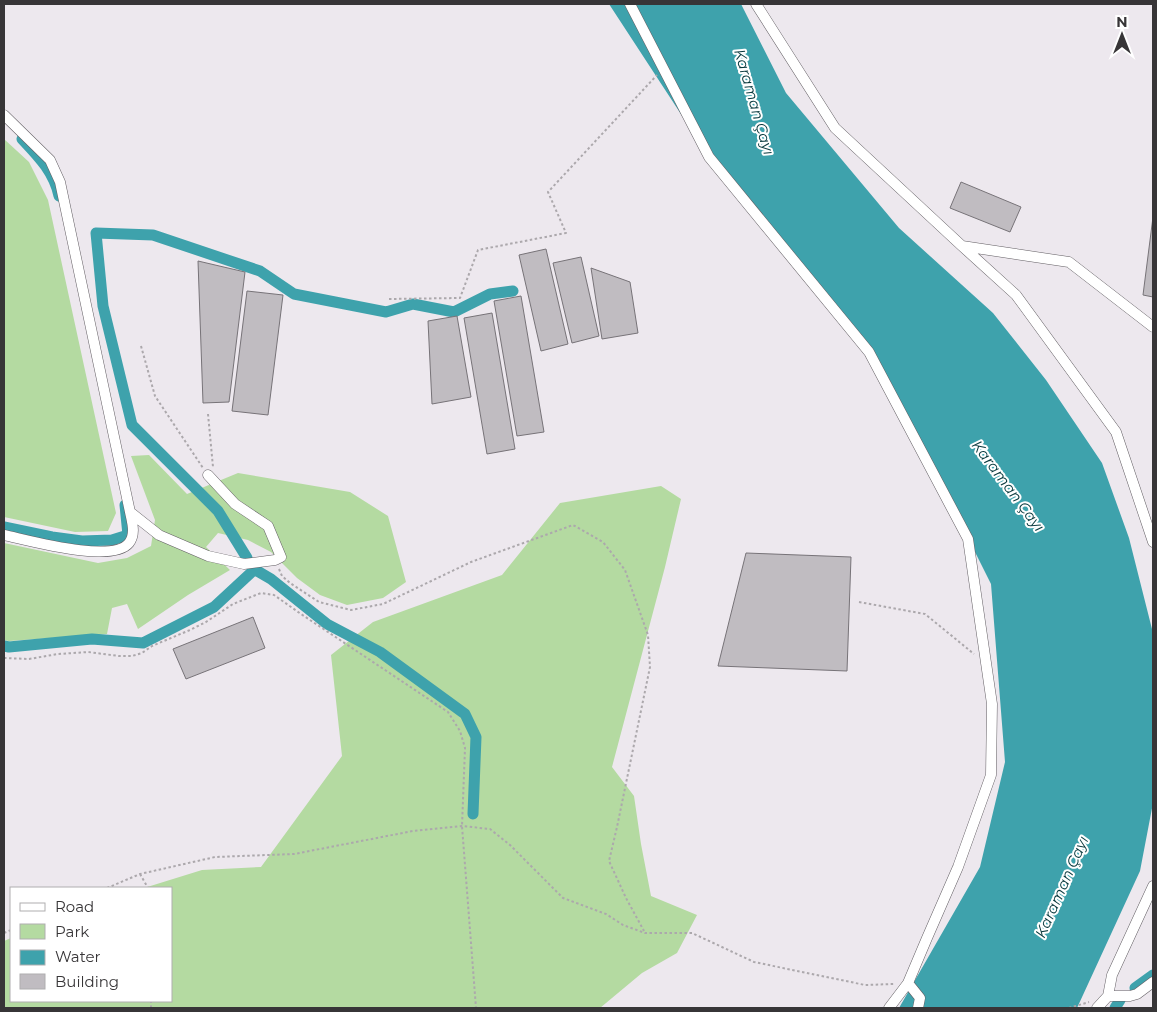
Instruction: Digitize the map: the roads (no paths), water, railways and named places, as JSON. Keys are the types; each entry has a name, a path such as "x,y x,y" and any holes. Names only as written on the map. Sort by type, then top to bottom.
{"street":[{"path":"630,4 710,157 868,352 968,538 992,704 991,774 958,867 908,983 889,1008"},
{"path":"756,4 835,128 1016,295 1116,432 1153,542"},
{"path":"4,115 50,160 60,182 133,533 130,542 122,549 100,552 72,550 4,535"},
{"path":"962,246 1069,262 1153,327"},
{"path":"130,512 159,535 208,556 244,564 275,560 281,557 268,526 235,504 210,472"},
{"path":"1096,1008 1108,996 1112,975 1153,886"},
{"path":"1108,996 1130,996 1137,994 1153,982"},
{"path":"908,983 920,998 918,1008"}],"water":[{"name":"Karaman Çayı","path":"609,4 741,4 786,93 899,228 993,313 1046,380 1102,463 1129,538 1153,633 1153,803 1140,871 1077,1008 899,1008 980,867 1005,762 991,584 885,372 724,180"}],"waterway":[{"path":"22,139 49,172 57,187 59,196"},
{"path":"247,558 218,511 132,425 103,306 96,233 153,235 260,271 294,294 386,312 413,304 454,312 490,294 513,291"},
{"path":"4,527 82,541 112,540 128,535 125,505"},
{"path":"254,569 271,579 327,624 380,652 465,714 476,737 473,814"},
{"path":"4,646 92,639 143,643 214,607 255,569"},
{"path":"1135,988 1153,975"},
{"path":"1115,1008 1120,1000"}]}
